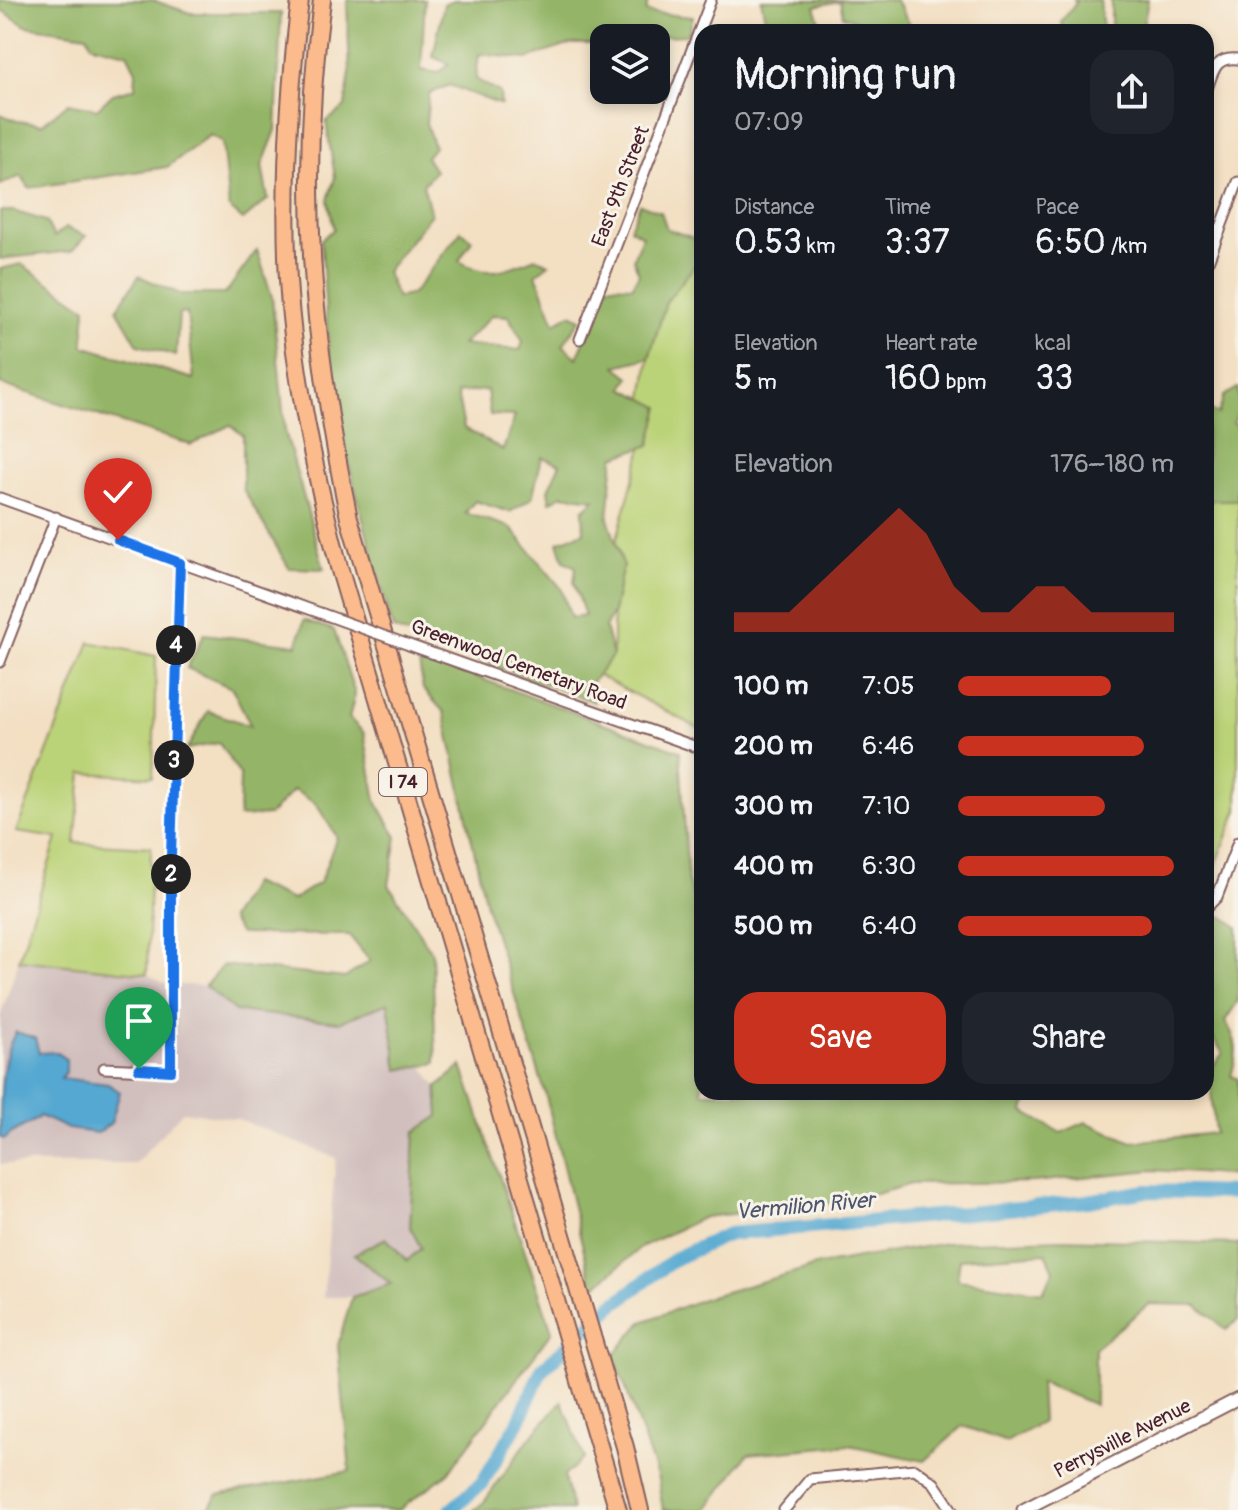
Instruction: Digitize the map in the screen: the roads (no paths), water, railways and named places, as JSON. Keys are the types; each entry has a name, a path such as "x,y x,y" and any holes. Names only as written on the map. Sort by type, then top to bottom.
{"highway":[{"name":"I 74","path":"300,0 286,159 288,281 298,375 315,472 339,567 581,1378 600,1462 618,1510"},
{"name":"I 74","path":"322,0 308,151 309,263 326,411 349,518 625,1447 640,1510"},
{"path":"625,1447 647,1510"},
{"path":"600,1462 606,1510"}],"street":[{"name":"East 9th Street","path":"703,24 711,0"},
{"name":"East 9th Street","path":"580,339 694,48"},
{"path":"1214,70 1223,59 1238,59"},
{"path":"1214,246 1238,182"},
{"path":"1214,228 1220,231"},
{"name":"Greenwood Cemetary Road","path":"0,498 694,746"},
{"path":"0,662 56,517"},
{"path":"104,1068 171,1071 171,856 180,563"},
{"path":"1214,900 1238,842"},
{"name":"Perrysville Avenue","path":"1023,1510 1238,1399"},
{"path":"785,1509 810,1479 915,1469 934,1483 952,1510"}],"water":[{"path":"16,1032 35,1038 39,1053 58,1052 66,1060 66,1072 61,1078 108,1084 120,1092 111,1123 98,1133 68,1129 40,1116 5,1139 0,1138 4,1067"}],"waterway":[{"name":"Vermilion River","path":"451,1510 482,1483 518,1423 542,1369 613,1305 676,1258 729,1234 1088,1201 1146,1191 1238,1193"}]}
